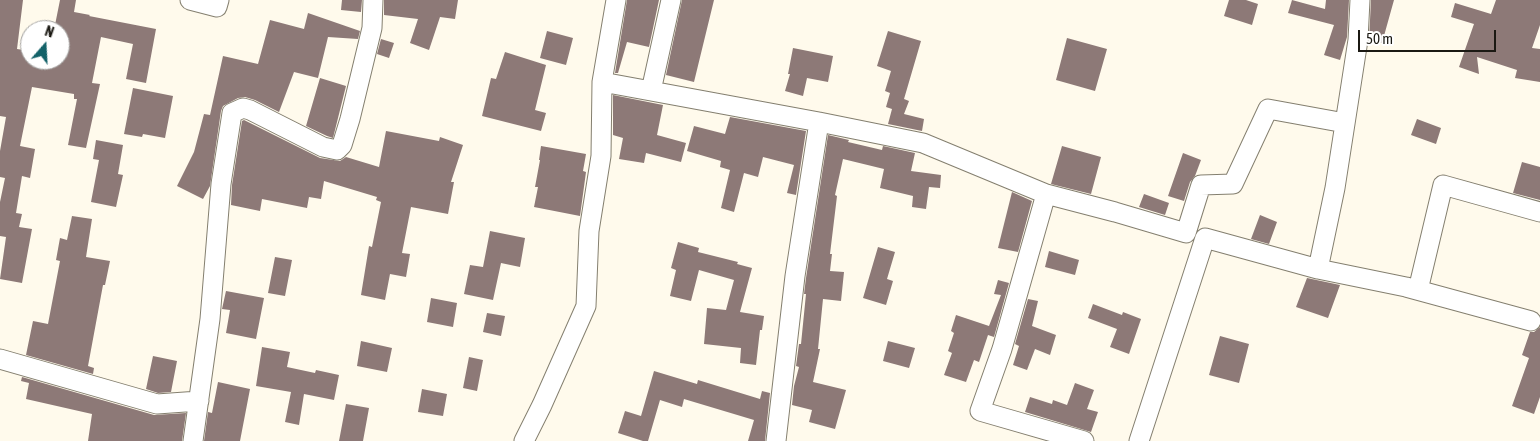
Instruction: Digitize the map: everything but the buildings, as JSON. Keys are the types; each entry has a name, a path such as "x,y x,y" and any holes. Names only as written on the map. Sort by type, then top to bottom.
{"street":[{"path":"190,0 217,7 218,0"},
{"path":"193,441 210,319 222,184 232,113 243,108 250,110 323,147 337,150 342,145 350,119 372,28 373,0"},
{"path":"524,441 586,306 589,231 601,156 602,82 616,0"},
{"path":"651,91 671,0"},
{"path":"1318,269 1334,188 1358,40 1360,0"},
{"path":"602,82 923,143 1046,194 1318,269 1418,290 1531,321"},
{"path":"1186,233 1201,185 1233,184 1268,109 1345,123"},
{"path":"776,441 795,276 819,122"},
{"path":"1418,290 1443,185 1540,212"},
{"path":"1046,194 1002,349 980,411 1084,441"},
{"path":"1139,441 1205,238"},
{"path":"0,360 157,404 199,401"}]}
